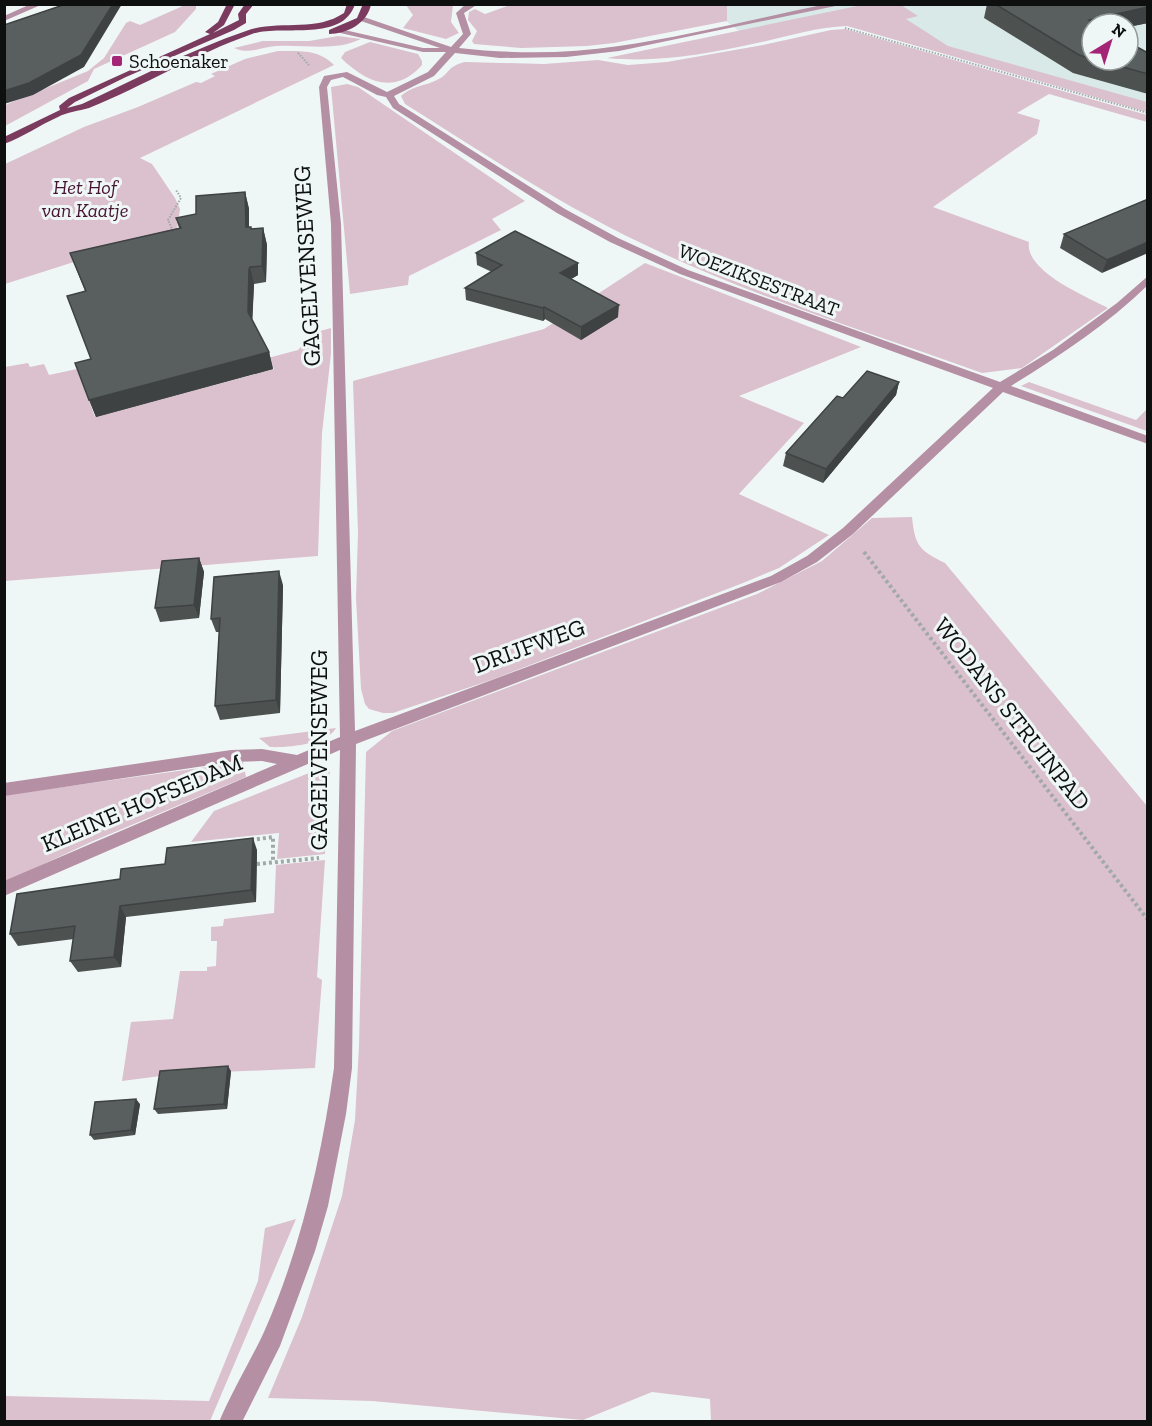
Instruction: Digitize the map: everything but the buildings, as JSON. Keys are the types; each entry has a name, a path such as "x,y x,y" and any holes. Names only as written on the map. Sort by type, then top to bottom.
{"main road":[{"path":"204,39 210,30 224,19 231,4"},
{"path":"250,4 242,14 243,21 257,30 303,36 339,30 361,18 367,11 367,4"},
{"path":"4,141 56,114 85,106 217,45 257,30 269,27 323,26 339,20 350,9 361,18"},
{"path":"56,114 72,100 243,21"},
{"path":"217,45 241,42 267,33"}],"street":[{"path":"4,19 39,4"},
{"path":"389,95 430,74 467,34 459,14 474,4"},
{"path":"339,30 423,50 452,50 516,56 599,52 841,4"},
{"path":"361,18 436,42 452,50"},
{"name":"WOEZIKSESTRAAT","path":"324,82 333,75 344,74 380,93 389,95 392,103 561,211 614,240 684,272 747,297 1148,440"},
{"name":"GAGELVENSEWEG","path":"231,1422 266,1349 291,1289 326,1181 338,1119 343,1068 348,740 336,224 326,141 324,82"},
{"name":"DRIJFWEG","path":"4,790 231,756 262,755 298,760 758,587 812,559 848,531 1001,387 1057,352 1121,305 1148,279"},
{"name":"KLEINE HOFSEDAM","path":"4,889 68,859 244,786 298,760"}],"path":[{"path":"842,27 1148,113"},
{"path":"293,51 304,57 324,82"},
{"path":"173,231 168,220 181,198 176,190"},
{"name":"WODANS STRUINPAD","path":"848,531 1148,920"},
{"path":"250,840 273,837 273,862"},
{"path":"257,864 346,856"}],"shaded area":[{"path":"706,5 1147,5 1147,107 817,17 740,32"}],"green space":[{"path":"513,4 727,4 727,21 587,46 521,48 474,44 472,41 477,31 468,20 469,12 475,9 485,14"},
{"path":"867,4 901,5 918,16 906,19 948,46 1147,102 1147,112 847,26 813,30 701,54 645,59 607,58"},
{"path":"185,5 196,5 196,9 175,32 94,69 88,81 5,126 5,105 88,71 104,58 126,23 130,21 140,25"},
{"path":"406,5 453,5 451,22 459,33 446,39 403,28 413,15"},
{"path":"845,29 1147,115 1147,122 1049,94 1017,113 1040,120 1037,134 933,207 1029,242 1030,253 1046,273 1072,290 1108,308 1022,368 982,373 767,297 641,243 580,212 522,177 405,104 401,96 414,88 437,80 455,66 465,62 544,64 598,60 628,65 667,62"},
{"path":"338,36 361,39 330,46 276,46 250,51 234,48 263,41 309,41"},
{"path":"370,42 418,54 422,65 412,75 391,83 370,79 360,74 341,58 345,52"},
{"name":"Het Hof van Kaatje","path":"278,51 301,51 315,54 334,65 140,158 152,164 175,198 180,209 177,229 5,284 5,164 84,127 196,82 201,83 215,76 211,74 245,59"},
{"path":"347,84 358,87 525,201 492,219 501,230 409,276 408,285 350,294 331,87"},
{"path":"645,263 861,347 739,396 804,423 739,494 829,535 779,568 494,679 393,713 369,709 365,704 361,689 356,598 358,533 353,381 544,329"},
{"path":"331,328 331,354 322,433 318,556 5,581 5,367 28,363 30,367 44,364 49,375 77,369 95,417 274,369 268,358 298,350 313,333"},
{"path":"1029,382 1136,420 1147,409 1147,431 1021,386"},
{"path":"912,517 915,535 920,546 945,563 1147,806 1147,1421 711,1421 710,1399 652,1392 583,1420 372,1401 268,1398 302,1317 342,1196 355,1120 366,752 392,731 757,594 822,561 872,518"},
{"path":"336,728 325,738 296,746 270,747 259,738"},
{"path":"243,762 246,777 91,842 5,882 5,795"},
{"path":"330,768 325,854 277,859 279,833 191,842 214,811 319,769"},
{"path":"325,860 317,977 322,980 315,1068 176,1074 122,1081 131,1022 173,1019 180,971 207,971 207,967 216,966 217,941 211,941 211,927 223,926 224,919 274,913 276,865"},
{"path":"296,1219 210,1421 5,1421 5,1396 209,1401 258,1281 265,1228"}],"place":[{"name":"Schoenaker","path":"117,61"}]}
